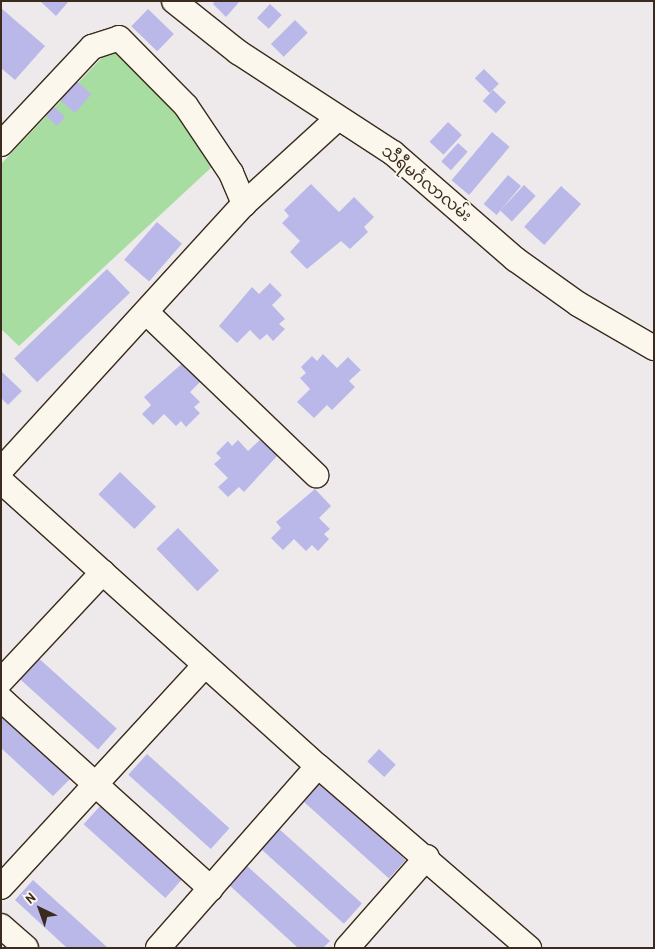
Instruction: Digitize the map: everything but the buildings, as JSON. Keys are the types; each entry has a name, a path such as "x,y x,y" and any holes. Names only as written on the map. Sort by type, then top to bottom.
{"street":[{"name":"သီရီမင်္ဂလာလမ်း","path":"174,1 238,52 337,119 393,153 515,259 578,304 654,348"},
{"path":"1,144 92,48 119,38 186,106 231,173 244,204"},
{"path":"1,470 244,204 337,119"},
{"path":"146,312 316,475"},
{"path":"1,482 318,766 427,857 529,948"},
{"path":"1,681 102,572"},
{"path":"1,887 205,665"},
{"path":"1,698 211,888"},
{"path":"158,948 318,766"},
{"path":"347,948 427,857"},
{"path":"1,926 26,948"}],"green space":[{"path":"114,45 228,152 19,346 1,329 1,164"}]}
